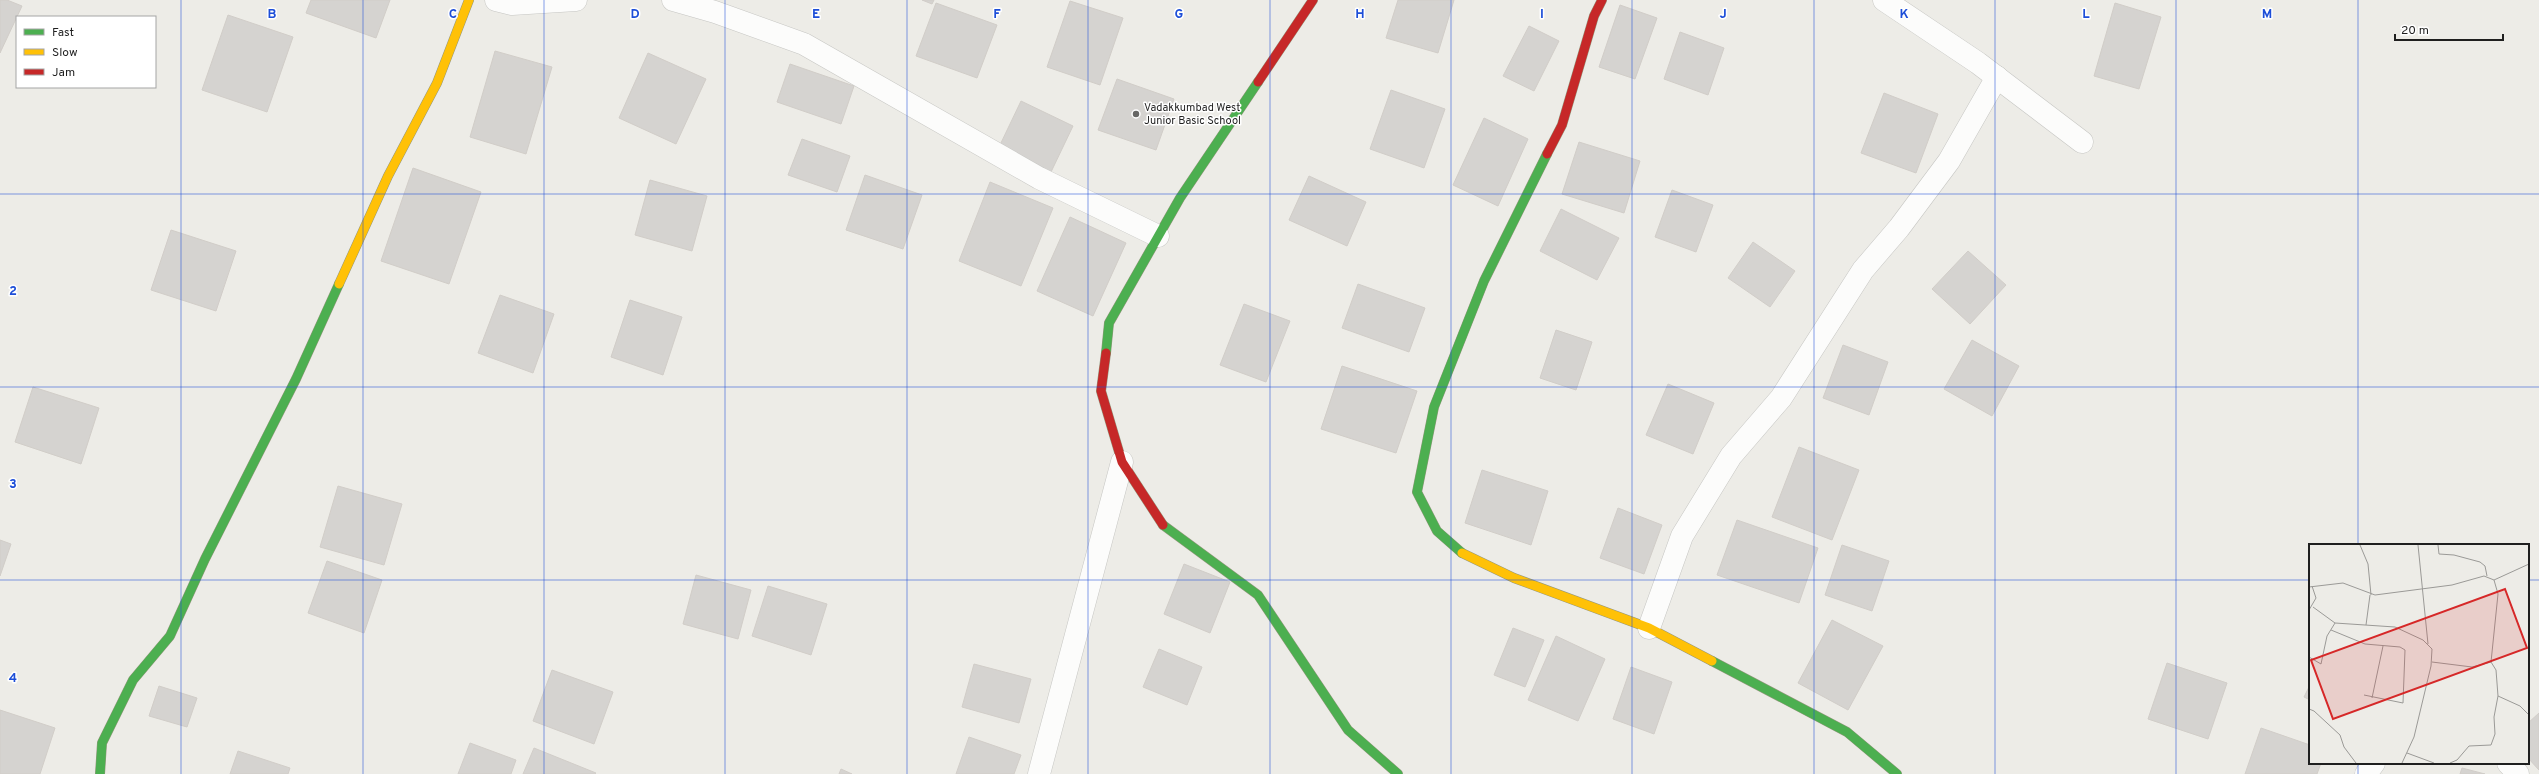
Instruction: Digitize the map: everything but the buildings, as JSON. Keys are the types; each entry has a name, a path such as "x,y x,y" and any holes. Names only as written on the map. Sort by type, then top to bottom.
{"street":[{"path":"100,774 102,743 133,680 170,636 205,559 296,379 388,176 437,83 469,0"},
{"path":"496,0 512,4 576,0"},
{"path":"673,0 715,12 804,44 1039,178 1158,236"},
{"path":"1313,0 1180,198 1109,323 1101,391 1122,462 1165,527 1258,596 1348,730 1398,774"},
{"path":"1602,0 1594,16 1562,125 1484,281 1434,407 1417,492 1437,531 1463,554 1514,578 1650,628 1847,732 1898,774"},
{"path":"1884,0 1997,77 2082,142"},
{"path":"1650,628 1682,536 1731,456 1781,398 1863,270 1899,228 1949,161 1997,77"},
{"path":"1039,774 1122,462"},
{"path":"2366,774 2373,764"},
{"path":"2509,764 2518,774"}],"traffic: fast":[{"path":"1106,353 1109,323 1180,198 1258,82"},
{"path":"1462,553 1437,531 1417,492 1434,407 1484,281 1547,154"},
{"path":"100,774 102,743 133,680 170,636 205,559 296,379 339,284"},
{"path":"1163,525 1258,595 1348,730 1398,774"},
{"path":"1712,661 1847,732 1897,774"}],"traffic: slow":[{"path":"339,284 388,176 437,83 469,0"},
{"path":"1462,553 1514,578 1649,628 1712,661"}],"traffic: jam":[{"path":"1258,82 1313,0"},
{"path":"1547,154 1562,125 1594,16 1602,0"},
{"path":"1106,353 1101,391 1122,462 1163,525"}],"place":[{"name":"Vadakkumbad West Junior Basic School","path":"1136,114"}]}
